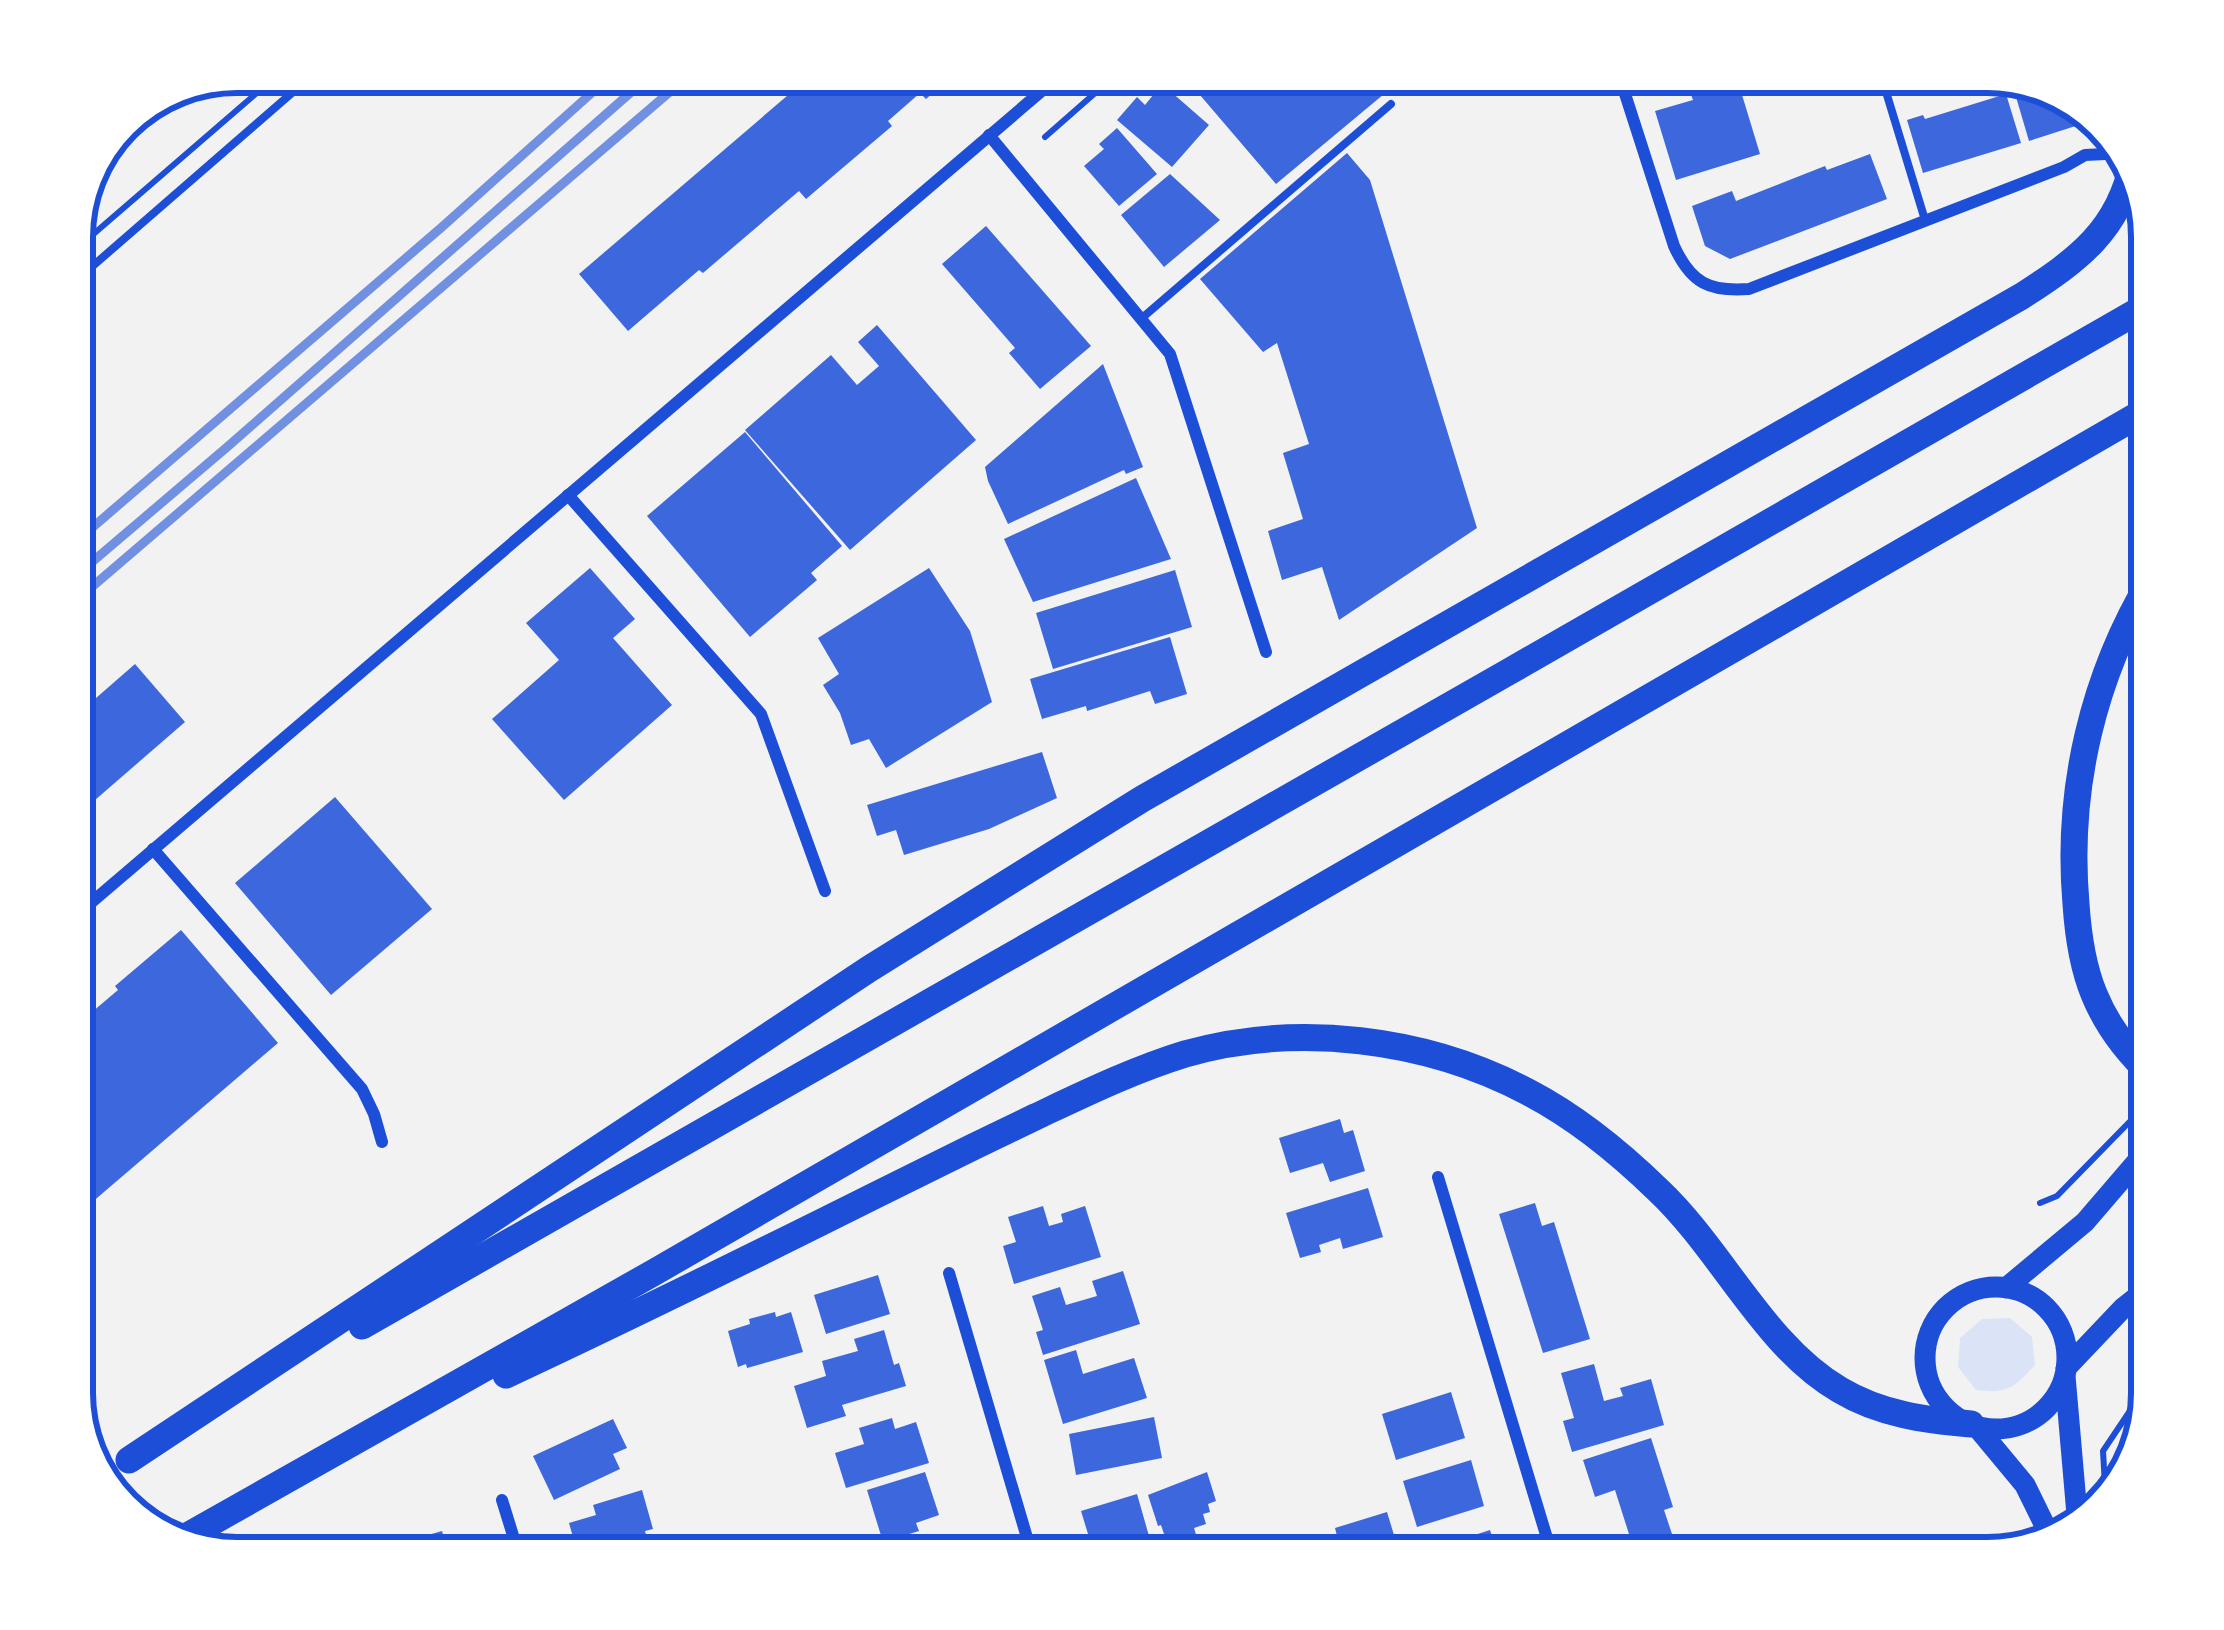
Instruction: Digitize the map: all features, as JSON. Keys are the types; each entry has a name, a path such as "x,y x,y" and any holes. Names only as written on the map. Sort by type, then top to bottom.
{"highway":[{"path":"119,1466 849,982 1142,799 2052,277 2105,228 2124,193"},
{"path":"119,1466 2131,315"},
{"path":"198,1531 2131,419"},
{"path":"2131,612 2090,724 2075,811 2074,862 2078,933 2094,994 2131,1053"},
{"path":"315,1464 683,1292 1102,1086 1188,1054 1281,1039 1382,1044 1436,1055 1529,1093 1616,1152 1661,1192 1778,1335 1826,1381 1900,1414 1973,1425"}],"main road":[{"path":"2006,1288 2085,1222 2131,1168"},
{"path":"2044,1524 2025,1485 1973,1425 1949,1412 1935,1396 1924,1364 1927,1339 1941,1313 1962,1296 2006,1288 2032,1297 2053,1315 2065,1340 2076,1506"},
{"path":"1973,1425 2004,1428 2031,1420 2052,1401 2066,1372 2131,1302"}],"street":[{"path":"93,902 1039,93"},
{"path":"1625,93 1684,269 1698,281 1720,289 1749,289 2085,155 2104,154"},
{"path":"988,135 1170,354 1266,652"},
{"path":"568,495 761,714 825,891"},
{"path":"153,849 362,1089 382,1142"},
{"path":"1438,1177 1547,1537"},
{"path":"950,1274 1028,1537"},
{"path":"502,1500 513,1537"}],"lane":[{"path":"93,266 292,93"},
{"path":"1886,93 1926,221"},
{"path":"1141,319 1390,104"}],"path":[{"path":"93,234 257,93"},
{"path":"1045,137 1095,93"},
{"path":"2040,1203 2057,1196 2131,1120"},
{"path":"2104,1475 2103,1451 2130,1411"}],"shaded area":[{"path":"2010,1318 2032,1337 2035,1365 2010,1388 1976,1390 1958,1367 1960,1338 1982,1319"}],"building":[{"path":"790,93 920,93 888,121 892,126 806,199 799,191 628,331 579,274"},
{"path":"1155,93 1172,93 1209,125 1172,167 1117,120 1137,97 1145,105"},
{"path":"1198,93 1385,93 1276,184"},
{"path":"1690,93 1741,93 1760,154 1676,180 1655,111 1693,100"},
{"path":"2006,95 2021,143 1923,173 1907,120 1923,115 1925,119"},
{"path":"2016,96 2059,112 2078,125 2029,141"},
{"path":"1117,128 1157,174 1119,206 1084,166 1104,149 1099,144"},
{"path":"1347,153 1370,180 1477,528 1339,620 1322,567 1282,580 1268,531 1303,519 1283,453 1309,444 1277,343 1263,352 1200,279"},
{"path":"1870,154 1887,199 1730,259 1705,246 1692,206 1732,191 1736,201"},
{"path":"1170,174 1220,220 1164,267 1121,215"},
{"path":"986,226 1091,346 1040,389 1009,353 1015,348 942,264"},
{"path":"877,325 976,440 850,550 745,430 831,355 857,385 879,366 858,342"},
{"path":"1103,364 1143,467 1126,474 1124,470 1008,524 985,467"},
{"path":"745,432 842,546 811,573 817,580 750,637 647,516"},
{"path":"1136,478 1171,559 1033,602 1004,539"},
{"path":"590,568 635,619 613,638 672,705 564,800 492,719 559,660 526,623"},
{"path":"929,568 970,631 992,702 886,768 869,739 851,745 823,685 839,674 818,638"},
{"path":"1175,570 1192,627 1053,669 1036,613"},
{"path":"1170,637 1187,694 1155,704 1150,691 1042,719 1030,679"},
{"path":"135,664 185,722 93,802 93,701"},
{"path":"1042,752 1057,798 989,829 904,855 896,830 877,836 867,805"},
{"path":"335,797 432,909 331,995 235,883"},
{"path":"181,930 278,1043 93,1201 93,1011 118,990 115,986"},
{"path":"1340,1119 1344,1133 1353,1130 1365,1171 1330,1182 1323,1163 1290,1173 1279,1138"},
{"path":"1368,1188 1383,1237 1343,1249 1340,1238 1319,1245 1321,1252 1300,1258 1286,1213"},
{"path":"1535,1203 1542,1226 1554,1222 1590,1339 1543,1353 1499,1214"},
{"path":"1043,1206 1049,1226 1063,1222 1061,1214 1085,1206 1101,1257 1014,1284 1003,1246 1016,1242 1008,1217"},
{"path":"1123,1271 1140,1324 1043,1355 1036,1332 1043,1330 1032,1296 1060,1287 1066,1305 1097,1296 1092,1281"},
{"path":"878,1275 890,1314 826,1334 814,1295"},
{"path":"775,1312 776,1317 791,1312 803,1352 738,1367 728,1331"},
{"path":"884,1330 906,1386 842,1405 846,1416 807,1428 794,1386 826,1376 822,1361 858,1351 854,1339"},
{"path":"1076,1350 1083,1374 1134,1358 1147,1398 1063,1424 1044,1360"},
{"path":"1594,1364 1604,1401 1623,1396 1620,1388 1651,1379 1664,1425 1572,1452 1563,1421 1574,1418 1561,1373"},
{"path":"1451,1392 1465,1438 1396,1460 1382,1414"},
{"path":"1154,1417 1162,1458 1076,1475 1069,1434"},
{"path":"892,1418 895,1429 916,1422 929,1463 846,1488 835,1453 864,1444 859,1428"},
{"path":"613,1419 627,1448 613,1454 620,1469 554,1500 533,1456"},
{"path":"1651,1438 1673,1507 1664,1510 1673,1537 1630,1537 1615,1490 1595,1497 1583,1460"},
{"path":"1471,1460 1484,1506 1417,1527 1403,1481"},
{"path":"925,1472 939,1515 916,1523 919,1531 881,1537 867,1490"},
{"path":"1207,1472 1216,1501 1203,1514 1206,1524 1194,1528 1197,1537 1165,1537 1148,1495"},
{"path":"642,1490 653,1529 645,1531 647,1537 573,1537 569,1523 596,1515 593,1505"},
{"path":"1137,1494 1149,1536 1089,1537 1081,1511"},
{"path":"1387,1512 1395,1537 1334,1537 1335,1528"}],"railway":[{"path":"93,527 592,93"},
{"path":"93,561 630,93"},
{"path":"93,586 668,93"}]}
